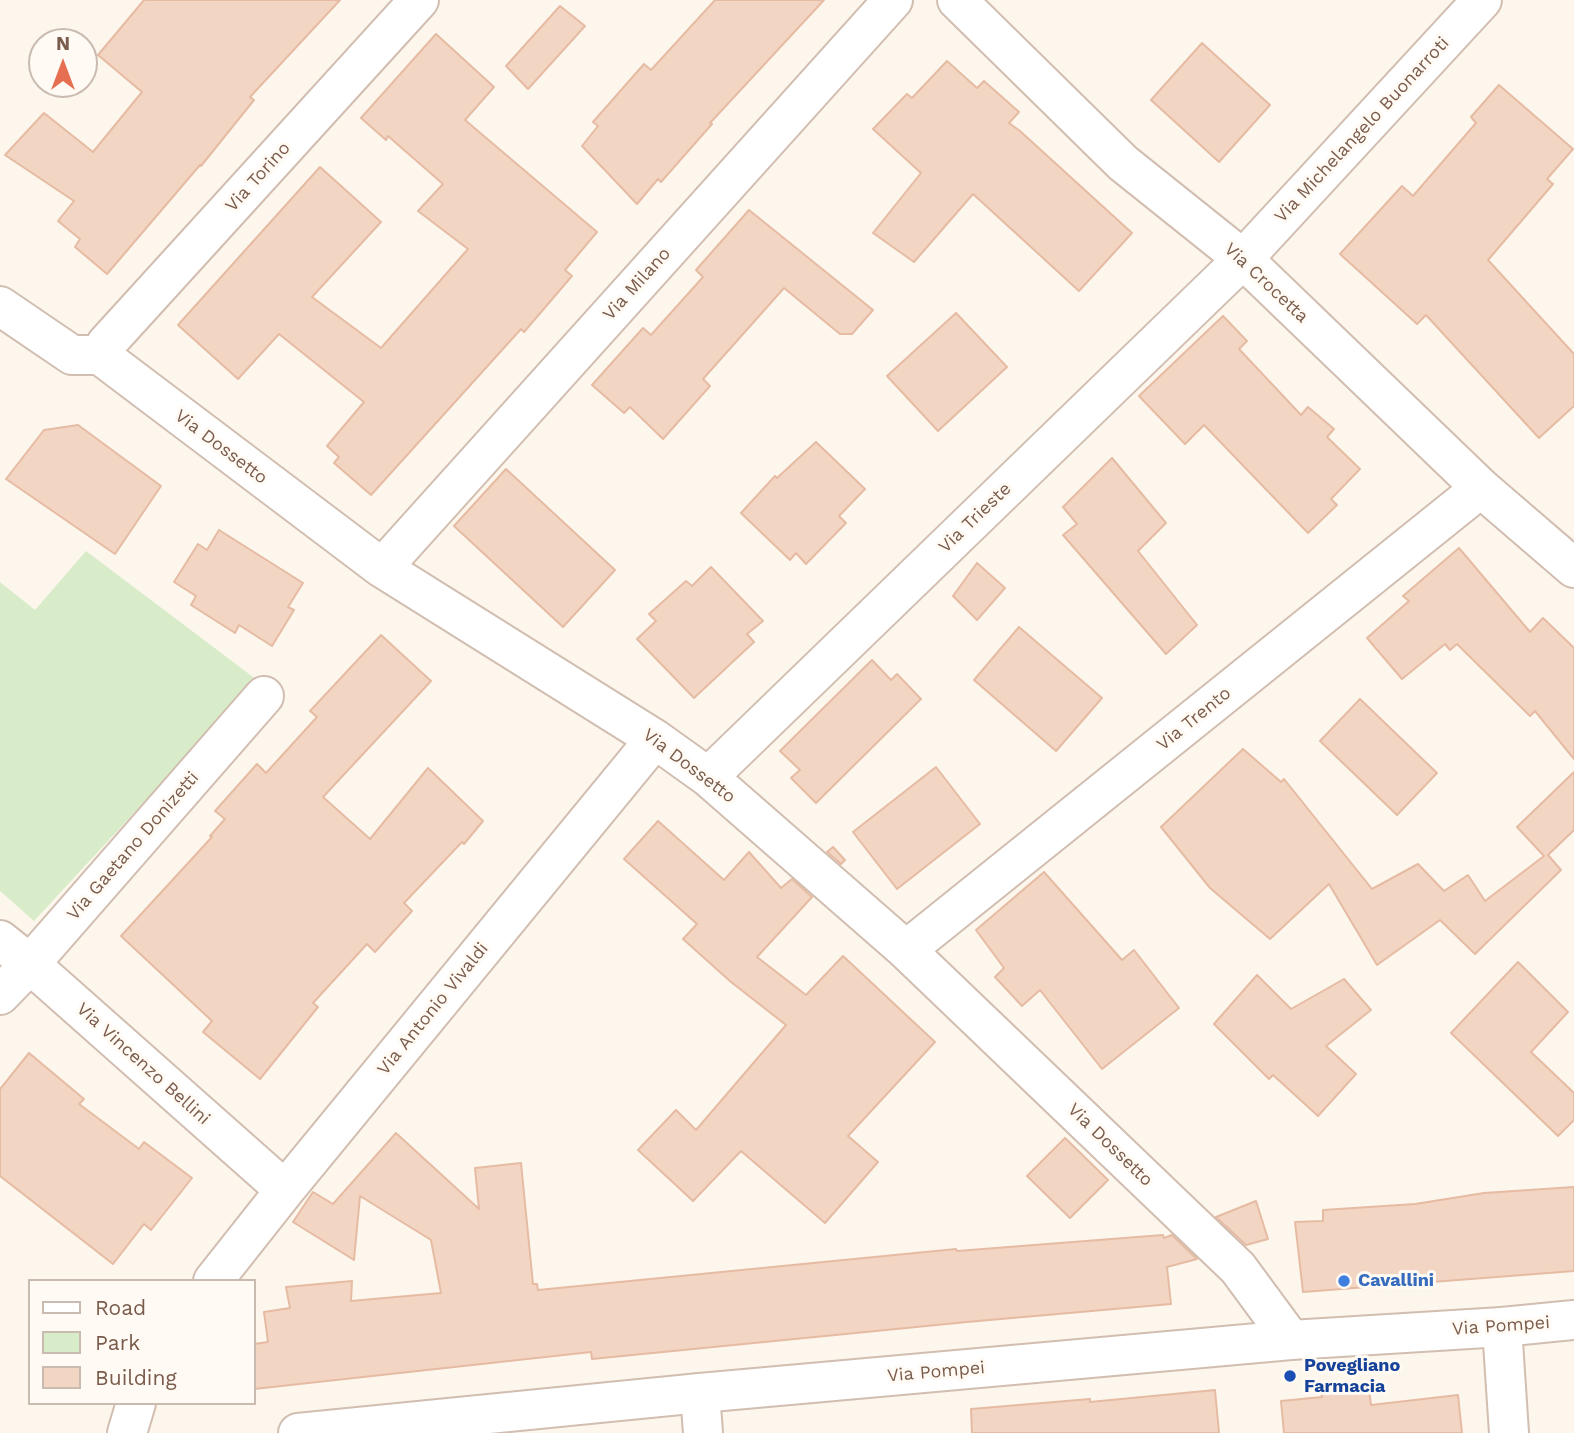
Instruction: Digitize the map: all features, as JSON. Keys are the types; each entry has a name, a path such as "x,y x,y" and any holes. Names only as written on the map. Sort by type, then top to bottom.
{"street":[{"name":"Via Torino","path":"100,355 106,344 419,0"},
{"name":"Via Milano","path":"382,568 892,0"},
{"name":"Via Crocetta","path":"957,0 1123,163 1242,259 1481,488 1567,548"},
{"name":"Via Michelangelo Buonarroti","path":"1242,259 1482,0"},
{"name":"Via Trieste","path":"708,777 1242,259"},
{"path":"0,306 72,355 100,355"},
{"name":"Via Dossetto","path":"100,355 382,568 655,739 708,777 906,950 1238,1268 1291,1340"},
{"name":"Via Trento","path":"906,950 1481,488"},
{"name":"Via Gaetano Donizetti","path":"0,995 264,696"},
{"name":"Via Antonio Vivaldi","path":"215,1279 655,739"},
{"name":"Via Vincenzo Bellini","path":"0,940 285,1191"},
{"name":"Via Pompei","path":"298,1433 700,1393 1291,1340 1574,1320"},
{"path":"1502,1327 1509,1433"},
{"path":"700,1393 704,1433"},
{"path":"127,1433 135,1405"}],"green space":[{"path":"86,551 257,680 34,921 0,891 0,582 35,610"}],"building":[{"path":"144,0 340,0 250,97 254,100 201,166 107,274 75,247 80,239 58,221 74,201 5,155 44,113 93,152 142,92 98,55"},
{"path":"715,0 824,0 710,123 712,124 661,182 658,179 637,204 582,146 598,126 593,122 644,64 651,70"},
{"path":"560,6 585,26 528,89 506,66"},
{"path":"436,34 494,87 465,120 597,232 565,270 572,276 524,332 521,329 371,495 334,463 339,457 327,446 364,402 279,334 238,379 178,325 320,167 381,222 312,297 381,348 468,249 418,211 443,184 388,136 386,140 361,118"},
{"path":"1202,43 1270,105 1219,162 1151,100"},
{"path":"947,61 977,88 984,81 1019,112 1009,123 1132,233 1079,291 973,194 914,262 873,233 921,173 873,129 907,94 912,98"},
{"path":"1499,85 1573,149 1547,179 1553,184 1488,260 1574,354 1574,406 1539,438 1426,315 1417,324 1340,254 1402,186 1413,196 1476,123 1471,117"},
{"path":"749,210 873,310 852,334 840,334 784,288 703,379 710,386 663,439 630,407 624,413 592,385 643,328 651,335 703,277 696,270"},
{"path":"956,313 1007,367 938,431 887,376"},
{"path":"1223,316 1247,341 1239,349 1301,415 1308,407 1334,429 1327,437 1360,469 1331,499 1337,505 1308,533 1204,425 1185,444 1139,396"},
{"path":"78,425 161,486 115,554 6,479 44,430"},
{"path":"816,442 865,489 839,516 846,523 806,564 796,553 790,560 741,513 775,476 777,478"},
{"path":"1112,458 1166,523 1138,551 1197,625 1166,654 1063,535 1077,524 1063,507"},
{"path":"506,469 615,570 563,627 454,526"},
{"path":"219,530 303,583 288,607 294,610 272,646 239,625 235,633 191,605 196,596 174,582 198,544 207,550"},
{"path":"1459,548 1530,632 1543,618 1574,648 1574,759 1535,711 1530,716 1457,644 1450,650 1445,644 1402,679 1367,638 1409,601 1403,596"},
{"path":"977,563 1005,588 977,620 953,596"},
{"path":"711,567 763,621 747,634 754,642 694,698 637,639 656,621 649,614 686,581 692,586"},
{"path":"1019,627 1102,698 1056,751 974,680"},
{"path":"381,635 431,681 323,797 370,839 428,768 483,821 464,844 462,842 404,903 412,911 375,952 367,944 313,1003 318,1007 260,1079 203,1032 212,1021 121,936 212,837 210,836 225,819 215,811 257,764 266,773 317,717 310,711"},
{"path":"872,660 891,680 897,674 921,699 816,803 791,778 800,770 780,751"},
{"path":"1360,699 1437,773 1397,815 1320,741"},
{"path":"1243,749 1281,782 1284,779 1372,889 1418,864 1444,891 1468,875 1485,901 1544,856 1517,827 1574,772 1574,830 1548,855 1561,870 1475,954 1440,920 1377,965 1329,884 1270,939 1210,888 1161,827"},
{"path":"936,767 980,824 897,889 853,832"},
{"path":"658,821 724,880 749,852 781,888 792,879 812,897 757,957 806,995 843,956 935,1042 848,1136 878,1162 825,1223 741,1151 693,1201 638,1150 676,1110 696,1130 786,1025 731,982 683,939 697,924 624,859"},
{"path":"833,847 845,860 841,864 827,852"},
{"path":"1044,872 1122,960 1134,950 1179,1008 1102,1069 1040,990 1022,1006 995,977 1004,968 976,930"},
{"path":"1518,962 1568,1012 1531,1052 1574,1093 1574,1120 1558,1136 1451,1033"},
{"path":"1257,975 1291,1009 1344,979 1371,1010 1326,1046 1356,1074 1318,1116 1273,1075 1269,1079 1214,1024"},
{"path":"29,1053 84,1099 79,1104 139,1149 144,1142 192,1178 151,1230 144,1224 113,1264 0,1176 0,1089"},
{"path":"396,1133 479,1209 475,1168 521,1163 533,1284 537,1284 538,1290 956,1249 1163,1235 1164,1238 1172,1235 1197,1259 1167,1267 1171,1304 592,1359 591,1352 256,1389 256,1344 268,1342 264,1312 290,1308 286,1287 352,1281 351,1301 441,1293 431,1240 360,1196 354,1260 293,1222 313,1192 333,1204"},
{"path":"1065,1138 1108,1180 1070,1218 1027,1176"},
{"path":"1574,1187 1574,1271 1303,1292 1295,1222 1323,1221 1323,1210 1415,1204 1484,1193"},
{"path":"1256,1201 1268,1239 1246,1245 1216,1217"},
{"path":"1368,1382 1371,1405 1458,1395 1462,1433 1284,1433 1281,1401 1322,1397 1321,1387"},
{"path":"1215,1390 1219,1433 972,1433 971,1409 1090,1399 1090,1402"}],"place":[{"name":"Cavallini","path":"1344,1281"},
{"name":"Povegliano Farmacia","path":"1290,1376"}]}
